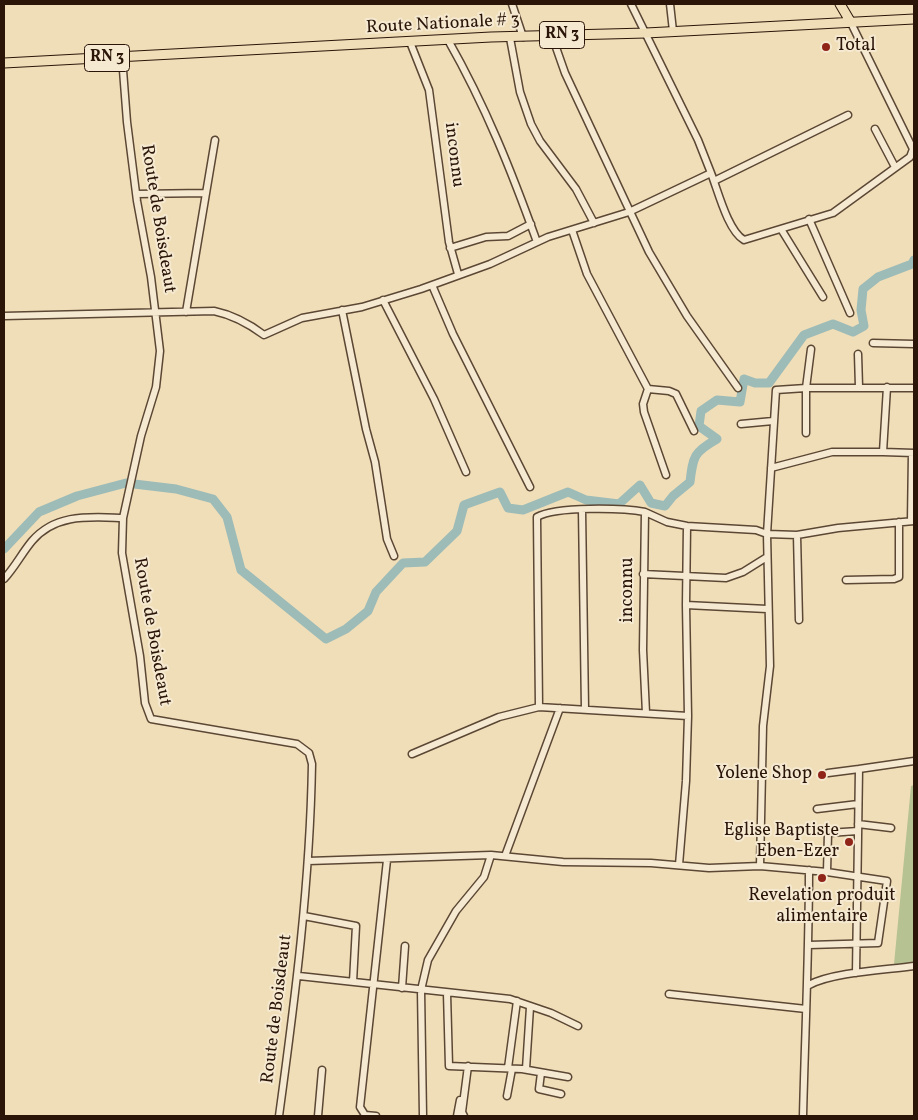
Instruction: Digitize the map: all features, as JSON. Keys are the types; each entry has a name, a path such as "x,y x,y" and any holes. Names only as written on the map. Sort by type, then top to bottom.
{"main road":[{"path":"840,4 850,21"},
{"name":"Route Nationale # 3","path":"4,64 448,40 646,33 914,19"}],"street":[{"path":"512,4 523,37"},
{"path":"631,4 671,90 698,140 727,215 738,236 744,240 833,213 910,156 913,149 850,21"},
{"path":"670,4 672,31"},
{"path":"552,36 565,73 576,92 596,140 649,252 687,316 738,388"},
{"path":"510,38 520,92 531,124 540,141 576,189 594,223"},
{"path":"448,40 470,78 502,146 537,242"},
{"name":"inconnu","path":"410,42 429,90 450,248 458,274"},
{"name":"Route de Boisdeaut","path":"122,57 136,194 160,352 156,387 141,436 123,518 122,553 140,656 145,703 151,719 297,744 309,752 312,764 304,916 279,1116"},
{"path":"714,181 848,115"},
{"path":"875,129 895,167"},
{"path":"186,312 215,140"},
{"path":"4,316 214,311 230,315 250,324 264,335 302,318 383,300 432,285 490,264 537,242 629,212 711,174"},
{"path":"136,194 205,193"},
{"path":"809,219 850,313"},
{"path":"450,248 486,238 508,236 531,224"},
{"path":"781,229 823,297"},
{"path":"572,230 587,274 648,389 643,404 644,412 666,475"},
{"path":"432,285 453,334 530,487"},
{"path":"383,300 434,399 466,472"},
{"path":"342,310 366,429 375,462 387,539 394,556"},
{"path":"873,343 914,344"},
{"path":"806,433 806,388 810,349"},
{"path":"858,354 860,387"},
{"path":"760,866 763,726 770,666 767,609 767,534 776,390 860,387 914,388"},
{"path":"882,452 887,387"},
{"path":"648,389 669,390 676,394 694,431"},
{"path":"741,424 773,420"},
{"path":"539,707 536,521 537,517 542,514 582,510 644,512 667,522 687,526 756,530 767,534 797,535 838,528 913,521 913,453 832,452 771,468"},
{"path":"582,510 586,709"},
{"name":"inconnu","path":"644,512 643,574 646,713"},
{"path":"4,578 33,540 46,528 67,518 123,518"},
{"path":"846,580 894,579 899,577 899,522"},
{"path":"679,866 686,781 688,716 687,526"},
{"path":"797,535 799,620"},
{"path":"643,574 686,577 732,577 767,557"},
{"path":"686,605 767,609"},
{"path":"412,754 499,717 539,707 688,716"},
{"path":"505,856 560,708"},
{"path":"828,773 914,761"},
{"path":"856,973 859,769"},
{"path":"817,809 858,804"},
{"path":"827,872 828,833 858,827 891,828"},
{"path":"308,861 386,860 491,855 563,862 709,868 760,866 885,879 887,883 878,944 857,946 809,945"},
{"path":"423,1116 421,990 428,960 456,911 484,877 491,855"},
{"path":"376,1116 365,1115 360,1107 386,860"},
{"path":"803,1116 806,1009 809,985 809,870"},
{"path":"304,916 356,926 353,982"},
{"path":"402,988 405,946"},
{"path":"809,985 815,981 856,973 914,966"},
{"path":"298,976 517,1001 552,1013 578,1026"},
{"path":"447,993 449,1066 526,1069 568,1077"},
{"path":"669,994 806,1009"},
{"path":"507,1096 517,1001"},
{"path":"526,1069 530,1006"},
{"path":"457,1116 466,1066"},
{"path":"464,1116 462,1112 466,1066"},
{"path":"318,1116 322,1070"},
{"path":"541,1073 539,1089 562,1094"}],"green space":[{"path":"914,785 914,963 894,964 911,786"}],"waterway":[{"path":"4,549 39,512 77,496 126,483 176,489 213,499 227,517 241,570 326,639 346,629 368,611 376,592 403,563 425,562 457,531 464,505 500,492 508,508 523,510 568,492 586,500 619,504 640,485 651,503 665,506 673,496 690,482 692,466 699,451 717,439 699,426 701,411 717,400 740,402 744,379 755,383 769,383 804,335 833,324 853,332 864,326 861,310 863,289 878,277 912,264 914,260"}],"place":[{"name":"Total","path":"826,47"},
{"name":"Yolene Shop","path":"822,775"},
{"name":"Eglise Baptiste Eben-Ezer","path":"849,842"},
{"name":"Revelation produit alimentaire","path":"822,878"}]}
